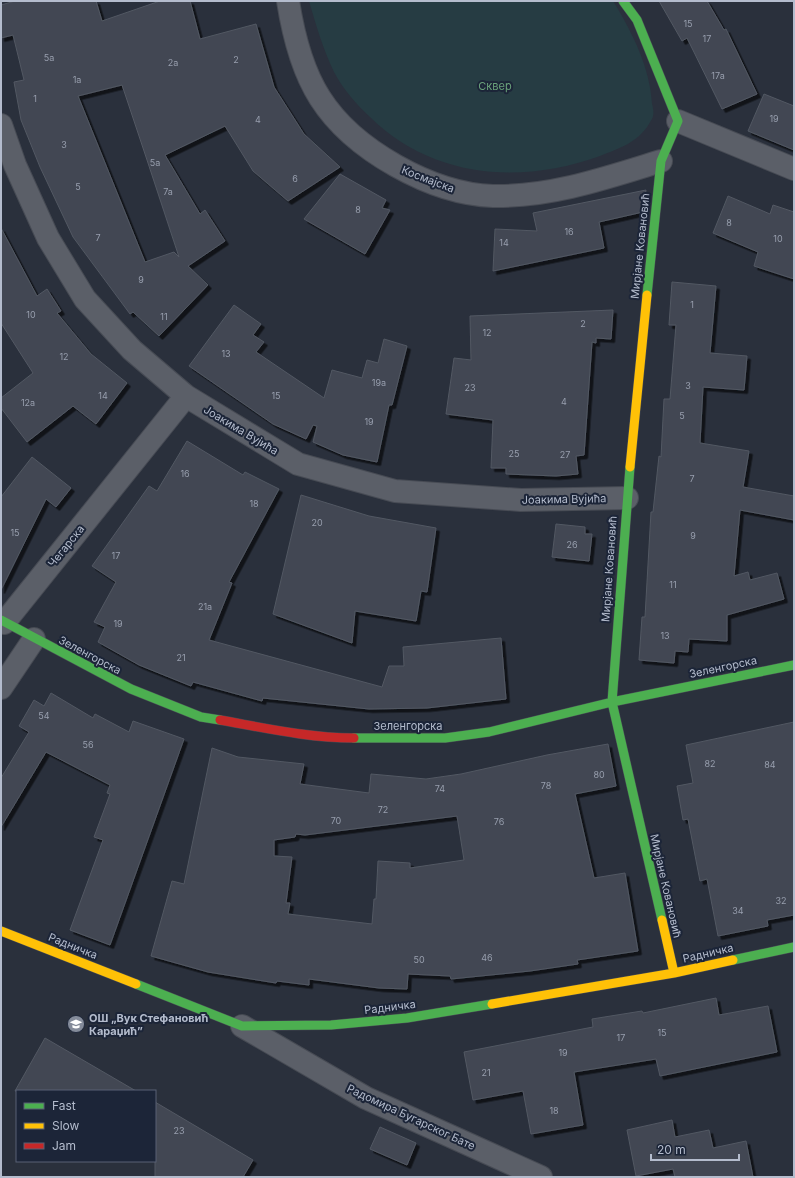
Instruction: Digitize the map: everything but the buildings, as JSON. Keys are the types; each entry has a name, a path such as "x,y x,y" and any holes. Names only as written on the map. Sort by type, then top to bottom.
{"street":[{"name":"Космајска","path":"288,1 291,23 304,64 320,98 342,126 370,150 401,169 465,193 493,196 549,192 591,182 661,161"},
{"path":"623,1 636,20 678,121 794,169"},
{"name":"Мирјане Ковановић","path":"674,973 612,702 627,498 661,161 678,121"},
{"name":"Јоакима Вујића","path":"1,125 15,165 48,238 85,299 132,350 186,396 298,464 395,491 521,500 627,498"},
{"name":"Чегарска","path":"34,639 3,622 186,396"},
{"path":"1,688 34,639"},
{"name":"Зеленгорска","path":"34,639 131,689 201,716 285,732 331,738 445,738 488,732 612,702 794,665"},
{"name":"Радничка","path":"1,931 242,1026 330,1026 407,1018 674,973 794,947"},
{"name":"Радомира Бугарског Бате","path":"242,1026 366,1098 542,1177"}],"green space":[{"name":"Сквер","path":"309,1 613,1 633,37 644,63 651,90 653,117 644,131 628,144 600,156 570,165 539,171 508,172 478,170 449,164 421,153 394,137 355,102 334,72 323,46"}],"traffic: fast":[{"path":"623,1 637,20 678,121 661,161 647,295"},
{"path":"630,467 612,702 662,920"},
{"path":"1,620 131,689 201,717 220,720"},
{"path":"354,738 445,738 489,732 612,702 794,665"},
{"path":"733,960 794,947"},
{"path":"136,984 242,1026 331,1025 407,1018 492,1004"}],"traffic: slow":[{"path":"630,467 647,295"},
{"path":"662,920 674,973"},
{"path":"1,931 136,984"},
{"path":"492,1004 674,973 733,960"}],"traffic: jam":[{"path":"220,720 304,734 337,738 354,738"}],"place":[{"name":"ОШ „Вук Стефановић Караџић”","path":"76,1024"}]}
